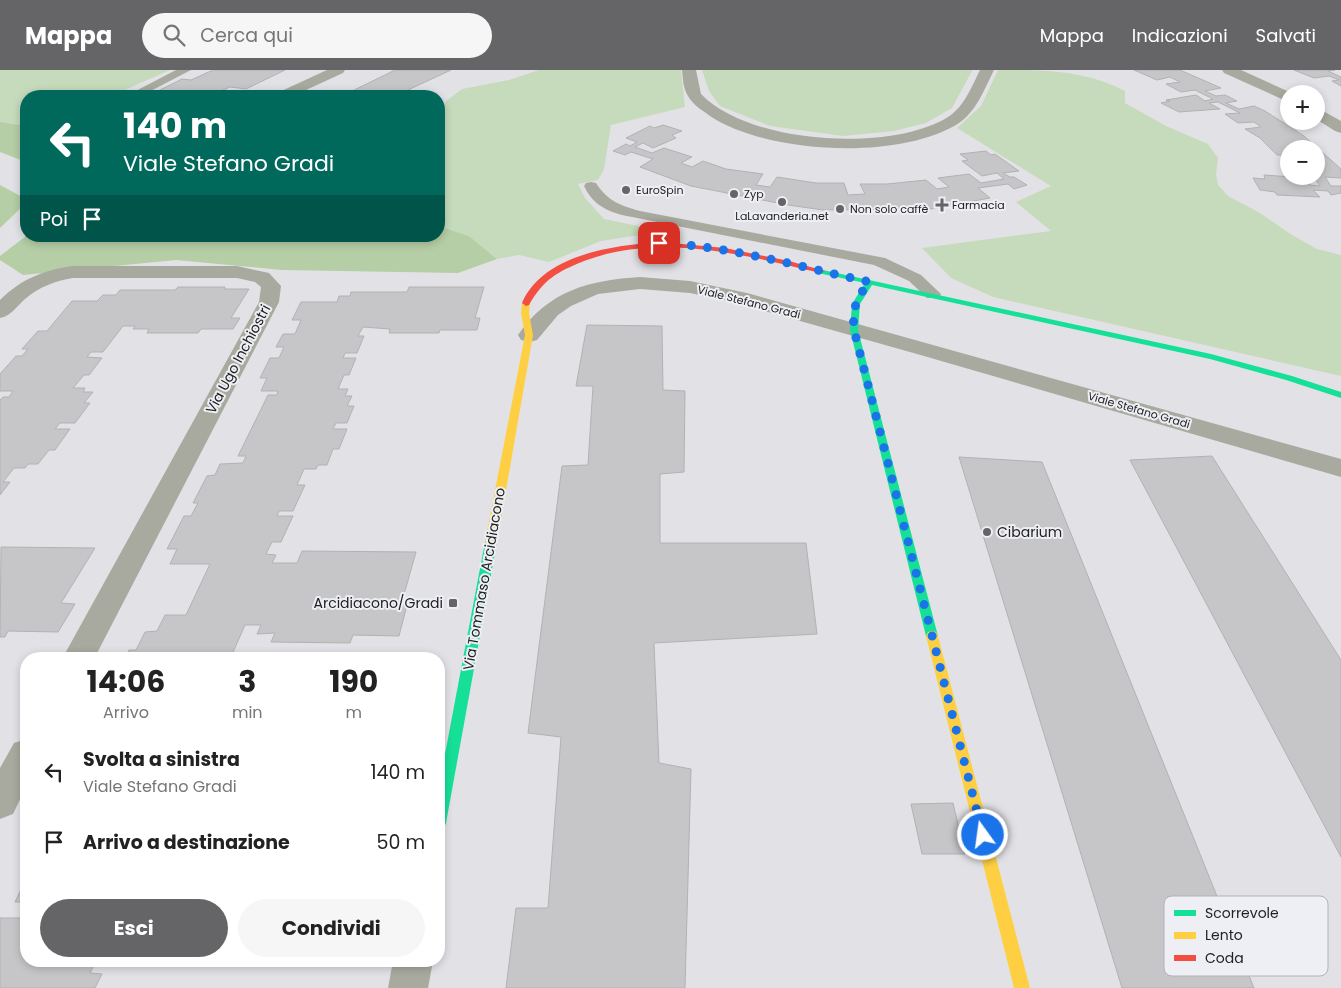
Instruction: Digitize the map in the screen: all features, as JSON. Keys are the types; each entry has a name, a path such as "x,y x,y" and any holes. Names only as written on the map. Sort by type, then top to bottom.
{"street":[{"path":"295,90 338,70"},
{"path":"689,70 692,92 701,103 719,117 742,128 761,134 803,141 840,143 874,141 920,133 945,124 955,118 965,108 987,70"},
{"path":"1229,70 1280,93"},
{"path":"1325,118 1341,128"},
{"path":"529,335 526,303 534,288 555,271 607,249 624,245 659,243 686,245 730,252 933,294 1219,359 1284,376 1341,396"},
{"path":"555,271 582,293"},
{"name":"Via Ugo Inchiostri","path":"0,312 27,286 50,276 73,272 237,272 262,277 271,286 269,302 82,652"},
{"path":"870,282 855,304 854,330 1022,988"},
{"name":"Viale Stefano Gradi","path":"529,335 537,323 551,309 582,293 605,286 629,284 678,286 736,297 1332,466"},
{"name":"Via Tommaso Arcidiacono","path":"445,790 529,335"},
{"path":"1332,466 1341,488"},
{"path":"0,802 20,765"},
{"path":"408,988 412,967"}],"lane":[{"path":"144,90 185,70"},
{"path":"591,186 597,197 611,206 660,221 878,261 915,278 933,294"},
{"path":"659,243 660,221"}],"green space":[{"path":"0,70 170,70 125,90 20,90 20,125 0,122"},
{"path":"539,70 681,70 685,107 611,125 604,169 598,180 578,184 585,198 604,219 648,228 646,234 601,241 549,262 519,255 497,259 469,236 445,228 445,103 462,89 509,80"},
{"path":"702,70 972,71 952,108 926,123 894,131 843,136 770,126 720,106 709,91"},
{"path":"998,70 1032,70 1079,75 1110,84 1125,91 1125,103 1166,126 1208,144 1218,158 1216,174 1218,185 1228,196 1260,213 1292,235 1317,249 1341,255 1341,376 993,297 951,278 922,248 1051,231 1016,202 1051,186 957,128 981,106"},
{"path":"0,122 20,125 20,160 0,152"},
{"path":"0,185 20,196 20,209 0,228"},
{"path":"445,228 469,236 497,259 458,273 282,270 176,260 23,275 0,260 0,256 20,241 445,242"}],"building":[{"path":"213,70 285,70 246,89 230,87 223,90 160,90 182,79 191,80"},
{"path":"395,70 451,70 408,90 354,90"},
{"path":"1134,70 1180,70 1221,88 1205,91 1216,96 1225,95 1237,101 1226,103 1239,109 1254,106 1280,121 1280,130 1295,130 1308,140 1280,140 1280,155 1277,155 1260,138 1245,129 1261,127 1254,122 1238,123 1225,114 1240,113 1218,102 1209,103 1220,109 1179,112 1161,103 1170,101 1166,100 1196,95 1205,101 1213,99 1195,90 1181,92 1166,84 1180,82 1170,77 1157,80"},
{"path":"1294,70 1335,70 1328,71 1341,77 1341,86 1332,81 1339,80 1329,76 1314,78"},
{"path":"663,125 682,131 672,135 676,138 653,148 643,143 635,147 652,153 664,148 692,157 681,163 692,167 703,161 726,169 763,174 756,185 770,187 777,177 816,183 844,183 848,195 865,194 860,184 887,184 926,180 937,189 949,187 938,178 969,174 981,183 1004,179 997,173 982,176 962,161 968,160 960,154 986,151 991,155 995,154 1019,171 1003,173 1027,185 1014,189 1008,184 978,188 990,198 930,209 823,210 788,205 691,186 640,167 653,159 631,152 625,155 613,151 626,144 630,146 637,142 626,138 650,126 654,128"},
{"path":"1325,155 1341,169 1341,178 1325,177"},
{"path":"1264,175 1280,176 1280,185 1325,185 1325,177 1331,186 1341,186 1341,193 1331,195 1328,191 1313,190 1320,197 1277,195 1275,192 1260,190 1253,178 1265,179"},
{"path":"178,287 249,289 231,318 240,318 233,329 201,329 198,333 147,333 149,329 133,329 135,326 123,326 103,352 91,352 87,357 102,358 89,375 84,375 73,388 85,388 83,392 93,392 84,403 90,403 75,423 60,423 55,429 70,429 55,450 49,450 38,464 28,464 25,468 14,468 3,482 10,482 0,495 0,400 3,397 9,397 13,391 0,391 0,374 16,356 22,356 28,349 22,349 38,331 47,331 72,301 97,301 103,295 116,295 120,290 175,290"},
{"path":"409,287 484,287 475,318 480,318 477,330 440,330 439,333 389,333 390,329 363,327 358,336 364,336 357,353 345,353 343,358 356,358 349,375 344,375 338,389 348,389 345,396 352,396 347,406 354,406 347,423 336,423 333,429 347,429 339,449 333,449 327,465 318,465 316,469 304,469 297,485 305,485 293,511 279,511 277,516 293,516 281,542 272,542 266,554 276,555 272,563 297,563 302,551 416,552 401,605 407,605 399,636 353,635 350,643 271,642 275,633 257,634 261,625 245,625 233,652 128,652 129,650 136,650 145,632 157,631 165,615 186,615 210,564 170,564 177,549 167,549 184,516 191,516 198,503 193,503 207,476 215,475 220,464 243,463 246,456 238,456 268,395 277,395 278,391 261,391 267,378 260,378 270,358 279,358 284,347 276,347 283,334 295,334 301,320 292,320 301,302 337,302 339,296 350,296 351,292 407,292"},
{"path":"587,325 662,326 663,390 685,391 684,472 660,474 660,543 806,543 817,634 654,643 659,763 691,769 685,988 506,988 516,908 548,908 561,737 528,733 562,466 588,465 593,386 576,386"},
{"path":"1212,456 1341,660 1341,857 1130,460"},
{"path":"959,457 1042,462 1217,896 1164,896 1164,976 1249,976 1254,988 1122,988"},
{"path":"1,547 95,548 61,603 75,604 58,632 8,631 5,637 0,637"},
{"path":"953,803 965,854 922,854 911,804"},
{"path":"20,892 20,902 15,902"},
{"path":"0,918 20,918 20,967 93,967 90,973 102,974 95,988 0,988"}],"traffic: fast":[{"path":"821,271 1211,357 1289,378 1341,395"},
{"path":"870,282 856,304 854,330 932,636"},
{"path":"445,791 491,542"}],"traffic: slow":[{"path":"491,542 529,335 525,313 526,303"},
{"path":"932,636 1022,988"}],"traffic: jam":[{"path":"526,303 533,290 548,275 598,253 629,247 661,244 693,246 757,256 821,271"}],"place":[{"name":"EuroSpin","path":"626,190"},
{"name":"Zyp","path":"734,194"},
{"name":"LaLavanderia.net","path":"782,202"},
{"name":"Farmacia","path":"942,205"},
{"name":"Non solo caffè","path":"840,209"},
{"name":"Cibarium","path":"987,532"},
{"name":"Arcidiacono/Gradi","path":"453,603"}],"route":[{"path":"659,243 730,252 870,282 862,291 855,304 854,330 983,835"}]}
